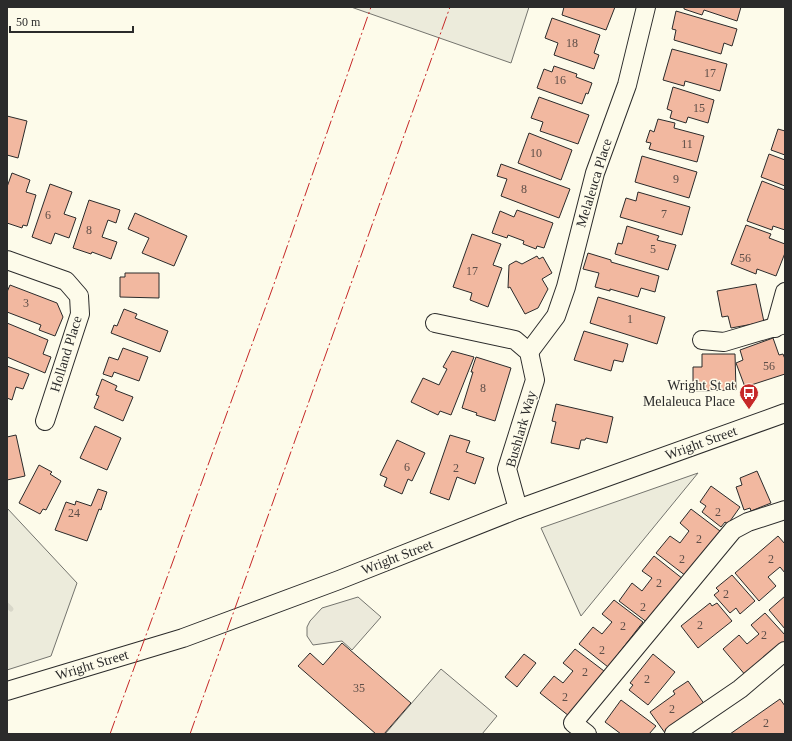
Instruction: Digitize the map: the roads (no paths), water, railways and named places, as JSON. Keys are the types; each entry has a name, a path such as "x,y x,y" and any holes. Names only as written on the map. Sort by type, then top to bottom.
{"street":[{"name":"Melaleuca Place","path":"529,352 556,316 566,287 595,173 627,86 646,7"},
{"name":"Holland Place","path":"7,260 66,282 79,296 80,314 45,421"},
{"path":"702,340 724,342 780,326 785,292"},
{"path":"435,323 515,340 529,352"},
{"name":"Bushlark Way","path":"518,510 508,469 535,380 529,352"},
{"name":"Wright Street","path":"7,691 183,638 339,580 518,510 785,413"},
{"path":"587,734 569,729 733,530 748,522 785,510"},
{"path":"674,734 740,689 785,651"}],"waterway":[{"path":"7,605 11,609"}],"place":[{"name":"Wright St at Melaleuca Place","path":"749,410"}]}
